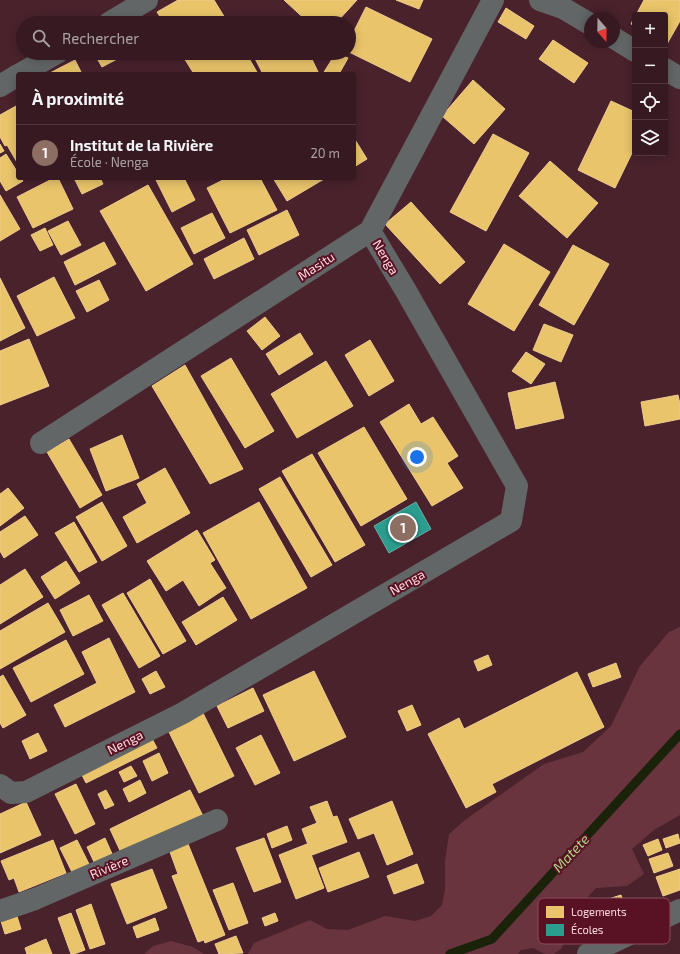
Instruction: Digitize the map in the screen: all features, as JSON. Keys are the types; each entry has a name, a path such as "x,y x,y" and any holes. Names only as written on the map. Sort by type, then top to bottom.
{"street":[{"path":"120,16 146,0"},
{"name":"Masitu","path":"41,443 370,231 493,0"},
{"path":"540,0 565,4 584,19"},
{"path":"620,42 632,49"},
{"path":"24,72 45,60"},
{"path":"668,71 680,78"},
{"path":"0,86 16,77"},
{"name":"Nenga","path":"5,789 26,792 183,712 511,521 517,486 406,291 370,231"},
{"name":"Rivière","path":"0,912 35,899 217,820"},
{"path":"670,915 680,910"},
{"path":"588,954 609,944"}],"shaded area":[{"path":"680,627 680,815 654,830 632,849 644,874 627,886 596,888 587,898 538,898 538,944 563,944 562,948 554,954 545,954 533,948 521,950 518,954 248,954 254,943 310,920 327,929 348,930 385,916 415,921 431,916 442,905 445,889 445,861 449,834 465,820 544,764 583,752 611,726 640,666 669,632"},
{"path":"171,941 193,947 204,954 144,954 153,946"}],"building: Logements":[{"path":"178,0 214,0 224,16 160,16 157,12"},
{"path":"284,0 357,0 342,16 301,16"},
{"path":"396,0 423,0 419,9"},
{"path":"644,0 680,0 680,21 668,42 668,12 638,12"},
{"path":"366,7 432,39 410,82 356,55 356,27"},
{"path":"506,8 534,26 526,39 498,22"},
{"path":"553,40 588,63 574,83 539,59"},
{"path":"75,60 81,72 52,72"},
{"path":"98,60 115,60 102,67"},
{"path":"185,60 250,60 257,72 193,72"},
{"path":"256,60 312,60 318,72 262,72"},
{"path":"332,60 347,60 340,72 324,72"},
{"path":"473,80 505,109 474,144 442,116"},
{"path":"611,101 632,111 632,153 615,188 578,170"},
{"path":"16,106 16,161 7,145 5,146 0,137 0,115"},
{"path":"493,134 529,153 486,231 450,212"},
{"path":"356,141 367,159 356,166"},
{"path":"0,144 4,151 0,153"},
{"path":"6,154 16,170 16,180 23,181 6,191 0,181 0,158"},
{"path":"550,161 598,203 567,238 519,196"},
{"path":"50,180 59,180 73,209 33,228 17,197"},
{"path":"75,180 101,180 103,184 82,194"},
{"path":"156,180 185,180 195,200 172,212"},
{"path":"223,180 261,180 277,210 230,233 207,188"},
{"path":"274,180 322,180 287,201"},
{"path":"148,185 193,264 146,291 100,211"},
{"path":"0,195 20,229 0,241"},
{"path":"411,202 465,262 440,284 385,224"},
{"path":"287,210 299,235 259,255 247,230"},
{"path":"212,213 225,238 194,254 181,228"},
{"path":"68,221 81,245 61,255 48,231"},
{"path":"45,228 53,245 40,251 31,235"},
{"path":"244,238 254,259 214,279 204,259"},
{"path":"104,242 116,264 75,285 64,262"},
{"path":"504,244 550,272 514,331 468,304"},
{"path":"573,245 609,264 574,325 539,305"},
{"path":"54,277 75,318 37,336 17,296"},
{"path":"0,278 25,328 0,341"},
{"path":"99,280 109,300 87,312 76,291"},
{"path":"265,317 280,336 262,350 247,331"},
{"path":"544,324 573,335 561,362 533,350"},
{"path":"300,333 313,354 279,375 266,354"},
{"path":"29,339 49,386 0,405 0,351"},
{"path":"370,340 394,381 369,396 345,355"},
{"path":"526,352 545,364 531,384 512,371"},
{"path":"231,358 274,431 245,448 201,376"},
{"path":"326,361 353,406 297,438 271,394"},
{"path":"185,365 243,469 210,484 152,386"},
{"path":"555,382 564,418 516,429 508,393"},
{"path":"678,395 680,404 680,419 645,426 641,402"},
{"path":"409,404 421,424 433,417 458,456 447,463 463,488 432,506 380,422"},
{"path":"364,427 407,499 361,526 318,453"},
{"path":"122,435 139,478 106,491 90,449"},
{"path":"69,439 102,495 80,508 47,452"},
{"path":"312,454 365,545 335,562 282,471"},
{"path":"165,468 190,513 137,543 123,517 147,503 137,484"},
{"path":"280,477 332,565 311,577 259,489"},
{"path":"8,488 24,508 0,526 0,494"},
{"path":"102,502 127,546 102,561 76,517"},
{"path":"259,502 307,588 251,619 203,533"},
{"path":"25,516 38,535 4,558 0,551 0,532"},
{"path":"74,522 97,562 79,572 55,533"},
{"path":"197,530 215,560 210,563 226,588 199,606 183,580 166,591 147,561"},
{"path":"66,561 80,583 55,599 41,577"},
{"path":"25,569 43,597 0,624 0,585"},
{"path":"150,579 186,641 163,654 127,593"},
{"path":"123,593 160,656 139,668 102,605"},
{"path":"89,595 103,621 73,636 60,610"},
{"path":"223,597 237,620 196,645 182,622"},
{"path":"48,603 65,632 0,669 0,631"},
{"path":"109,638 135,692 65,727 54,705 97,683 82,652"},
{"path":"66,640 84,674 31,702 13,668"},
{"path":"488,655 492,665 478,671 474,661"},
{"path":"616,663 621,677 593,687 588,674"},
{"path":"156,671 165,687 150,694 142,679"},
{"path":"314,671 346,737 294,761 263,695"},
{"path":"577,672 604,727 492,784 496,792 466,808 428,734 459,718 464,729"},
{"path":"3,675 26,715 3,728 0,723 0,677"},
{"path":"253,688 264,711 228,728 217,706"},
{"path":"412,705 421,725 407,731 398,711"},
{"path":"202,711 234,776 199,793 167,728"},
{"path":"38,733 47,751 30,759 22,741"},
{"path":"150,735 157,748 86,783 79,769"},
{"path":"261,735 280,773 255,785 236,748"},
{"path":"159,753 168,773 152,781 143,761"},
{"path":"131,766 137,776 124,782 119,772"},
{"path":"140,780 146,793 129,802 123,789"},
{"path":"76,784 95,824 75,834 55,794"},
{"path":"106,790 114,805 105,809 98,794"},
{"path":"190,790 204,818 123,857 110,829"},
{"path":"327,801 333,817 337,816 347,842 312,855 302,829 317,823 310,807"},
{"path":"392,801 413,854 387,865 374,833 358,839 349,819"},
{"path":"26,802 41,835 0,853 0,814"},
{"path":"287,826 292,840 272,848 267,834"},
{"path":"678,834 680,843 666,848 663,839"},
{"path":"105,838 113,856 95,864 87,847"},
{"path":"264,838 281,882 254,892 236,848"},
{"path":"658,839 662,850 648,856 643,845"},
{"path":"53,840 66,873 19,892 14,878 9,880 1,861"},
{"path":"77,840 90,866 73,874 60,848"},
{"path":"188,844 225,935 205,943 204,940 198,942 172,876 178,874 170,852"},
{"path":"307,844 324,888 296,899 279,855"},
{"path":"359,852 369,877 328,892 319,868"},
{"path":"668,853 673,866 654,873 649,859"},
{"path":"417,864 424,883 394,894 387,876"},
{"path":"152,869 167,908 127,924 111,884"},
{"path":"680,869 680,890 663,896 656,877"},
{"path":"233,883 248,923 229,930 213,890"},
{"path":"621,895 622,898 612,898"},
{"path":"91,904 105,944 90,949 76,910"},
{"path":"15,910 21,929 5,934 0,918"},
{"path":"71,913 85,950 74,954 71,954 58,918"},
{"path":"275,913 278,921 265,926 262,918"},
{"path":"155,918 159,930 137,938 133,927"},
{"path":"236,936 243,953 219,954 215,944"},
{"path":"46,939 52,954 27,954 25,948"}],"building: Écoles":[{"path":"416,502 431,529 389,553 374,526"}],"waterway":[{"name":"Matete","path":"450,954 492,939 680,734"}],"place":[{"name":"Institut de la Rivière","path":"403,528"}]}
